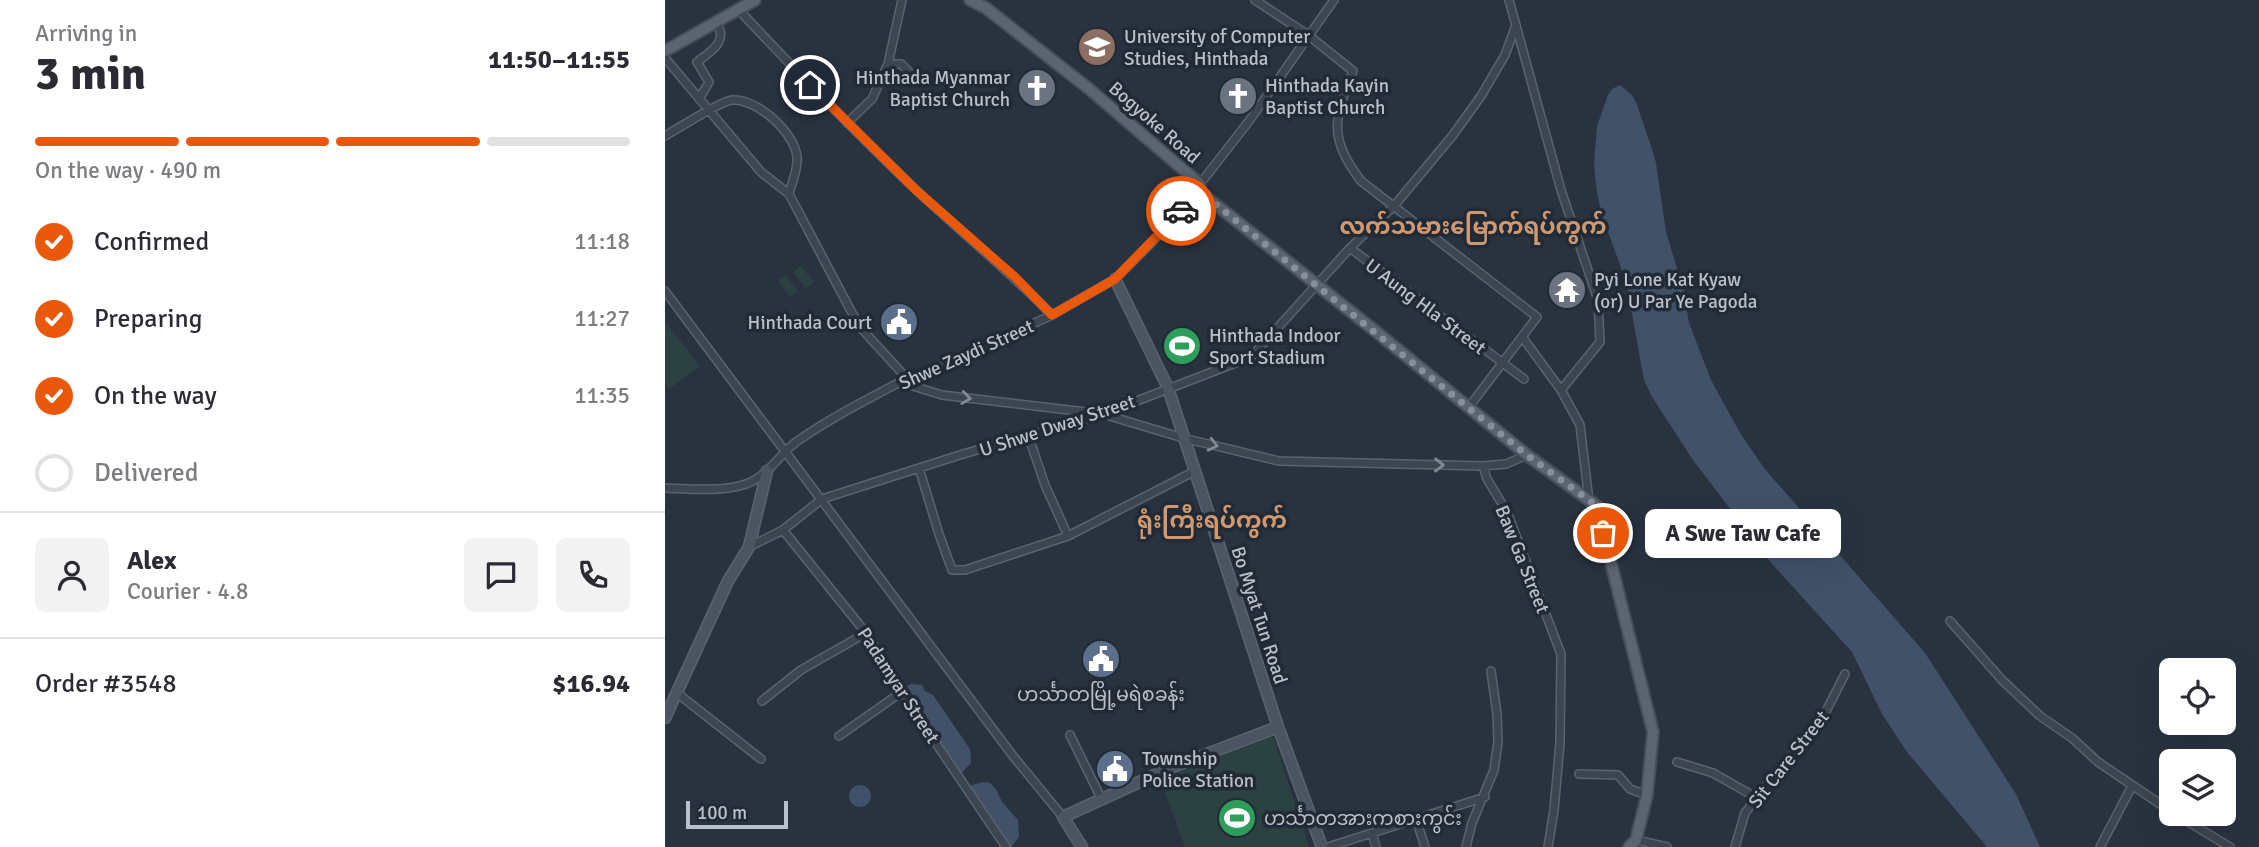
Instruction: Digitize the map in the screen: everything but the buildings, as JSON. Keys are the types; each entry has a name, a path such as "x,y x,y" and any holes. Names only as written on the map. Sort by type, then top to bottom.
{"main road":[{"path":"665,51 755,0"},
{"name":"Bogyoke Road","path":"970,0 986,8 1088,88 1199,187 1317,286 1527,455 1589,501"},
{"path":"1589,501 1597,506 1653,732 1647,795 1632,845"}],"street":[{"path":"847,123 872,99 888,64 902,0"},
{"path":"1255,0 1308,35 1353,71 1338,109 1337,128 1349,165 1361,181 1537,317 1468,407"},
{"name":"Shwe Zaydi Street","path":"767,471 786,450 823,423 900,382 910,381 1052,315 1115,279 1164,230 1199,187 1334,0"},
{"path":"1509,0 1561,190 1598,300 1600,342 1561,390"},
{"path":"737,8 847,123 916,190 1015,277 1052,315"},
{"path":"699,99 709,82 697,62 716,48 721,37 715,21"},
{"name":"U Shwe Dway Street","path":"749,547 783,530 822,499 1103,414 1251,357 1350,248 1394,206 1453,135 1481,96 1505,55 1516,26"},
{"path":"665,58 761,172 789,194 859,326 918,389"},
{"path":"888,64 901,64 911,74"},
{"path":"665,136 730,100 746,102 769,115 790,137 796,148 797,172 789,194"},
{"name":"U Aung Hla Street","path":"1350,248 1524,379"},
{"name":"Bo Myat Tun Road","path":"1115,279 1168,388 1193,472 1278,727 1322,847"},
{"path":"665,293 786,450 1013,756 1063,817 1081,847"},
{"path":"1523,338 1561,390 1580,425 1589,501"},
{"path":"900,382 942,395 1103,414 1182,438 1279,461 1483,466 1506,464 1527,455"},
{"path":"1028,435 1045,485 1068,536"},
{"name":"Baw Ga Street","path":"1483,466 1487,479 1507,512 1561,654 1560,743 1548,847"},
{"path":"919,468 952,570 965,570 1068,536 1193,472"},
{"path":"665,488 720,488 748,484 767,471"},
{"path":"665,718 728,581 749,547 767,471"},
{"name":"Padamyar Street","path":"783,530 866,633 1006,847"},
{"path":"1950,621 2002,680 2040,716 2072,738 2098,762 2159,804"},
{"path":"762,701 801,670 866,633"},
{"path":"1466,847 1472,823 1494,770 1498,742 1497,714 1490,671"},
{"name":"Sit Care Street","path":"1735,847 1745,813 1821,720 1845,674"},
{"path":"839,736 902,691"},
{"path":"677,693 761,759"},
{"path":"1063,817 1170,768 1278,727"},
{"path":"1070,736 1102,800"},
{"path":"1677,762 1713,773 1757,798"},
{"path":"1579,774 1618,775 1630,789 1647,795"},
{"path":"2100,847 2132,786"},
{"path":"1328,847 1485,797"},
{"path":"1416,819 1425,847"},
{"path":"2195,826 2230,847"},
{"path":"1372,833 1376,847"},
{"path":"1632,845 1667,847"}],"green space":[{"path":"801,266 814,282 806,288 793,272"},
{"path":"786,275 798,291 790,297 778,280"},
{"path":"665,322 700,366 669,389 665,384"},
{"name":"ဟင်္သာတအားကစားကွင်း","path":"1273,736 1309,847 1185,847 1160,779"}],"water":[{"path":"1620,85 1636,102 1656,163 1666,232 1684,291 1689,323 1711,380 1740,433 1764,468 1925,653 2016,794 2040,847 1987,847 1907,752 1882,714 1852,652 1772,564 1693,460 1652,397 1644,380 1626,281 1601,213 1596,186 1594,163 1597,126 1608,95"},
{"path":"911,684 922,685 925,691 933,695 970,749 971,763 957,778 904,688"},
{"path":"990,783 996,789 1002,802 1018,820 1019,837 1011,847 1002,847 997,842 970,798 968,793 972,785"},
{"path":"860,785 868,788 871,796 868,804 860,807 852,804 849,796 852,788"}],"way so far":[{"path":"1181,211 1198,190 1527,455 1597,506 1603,533"}],"place":[{"name":"University of Computer Studies, Hinthada","path":"1097,47"},
{"name":"Hinthada Myanmar Baptist Church","path":"1037,88"},
{"name":"Hinthada Kayin Baptist Church","path":"1238,96"},
{"name":"Pyi Lone Kat Kyaw (or) U Par Ye Pagoda","path":"1567,290"},
{"name":"Hinthada Court","path":"899,322"},
{"name":"Hinthada Indoor Sport Stadium","path":"1182,346"},
{"name":"A Swe Taw Cafe","path":"1603,533"},
{"name":"ဟင်္သာတမြို့မရဲစခန်း","path":"1101,659"},
{"name":"Township Police Station","path":"1115,769"},
{"name":"ဟင်္သာတအားကစားကွင်း","path":"1237,818"}],"district":[{"name":"လက်သမားမြောက်ရပ်ကွက်","path":"1473,226"},
{"name":"ရုံးကြီးရပ်ကွက်","path":"1212,520"}],"route":[{"path":"810,85 916,190 1015,277 1052,315 1115,279 1181,211"}]}
